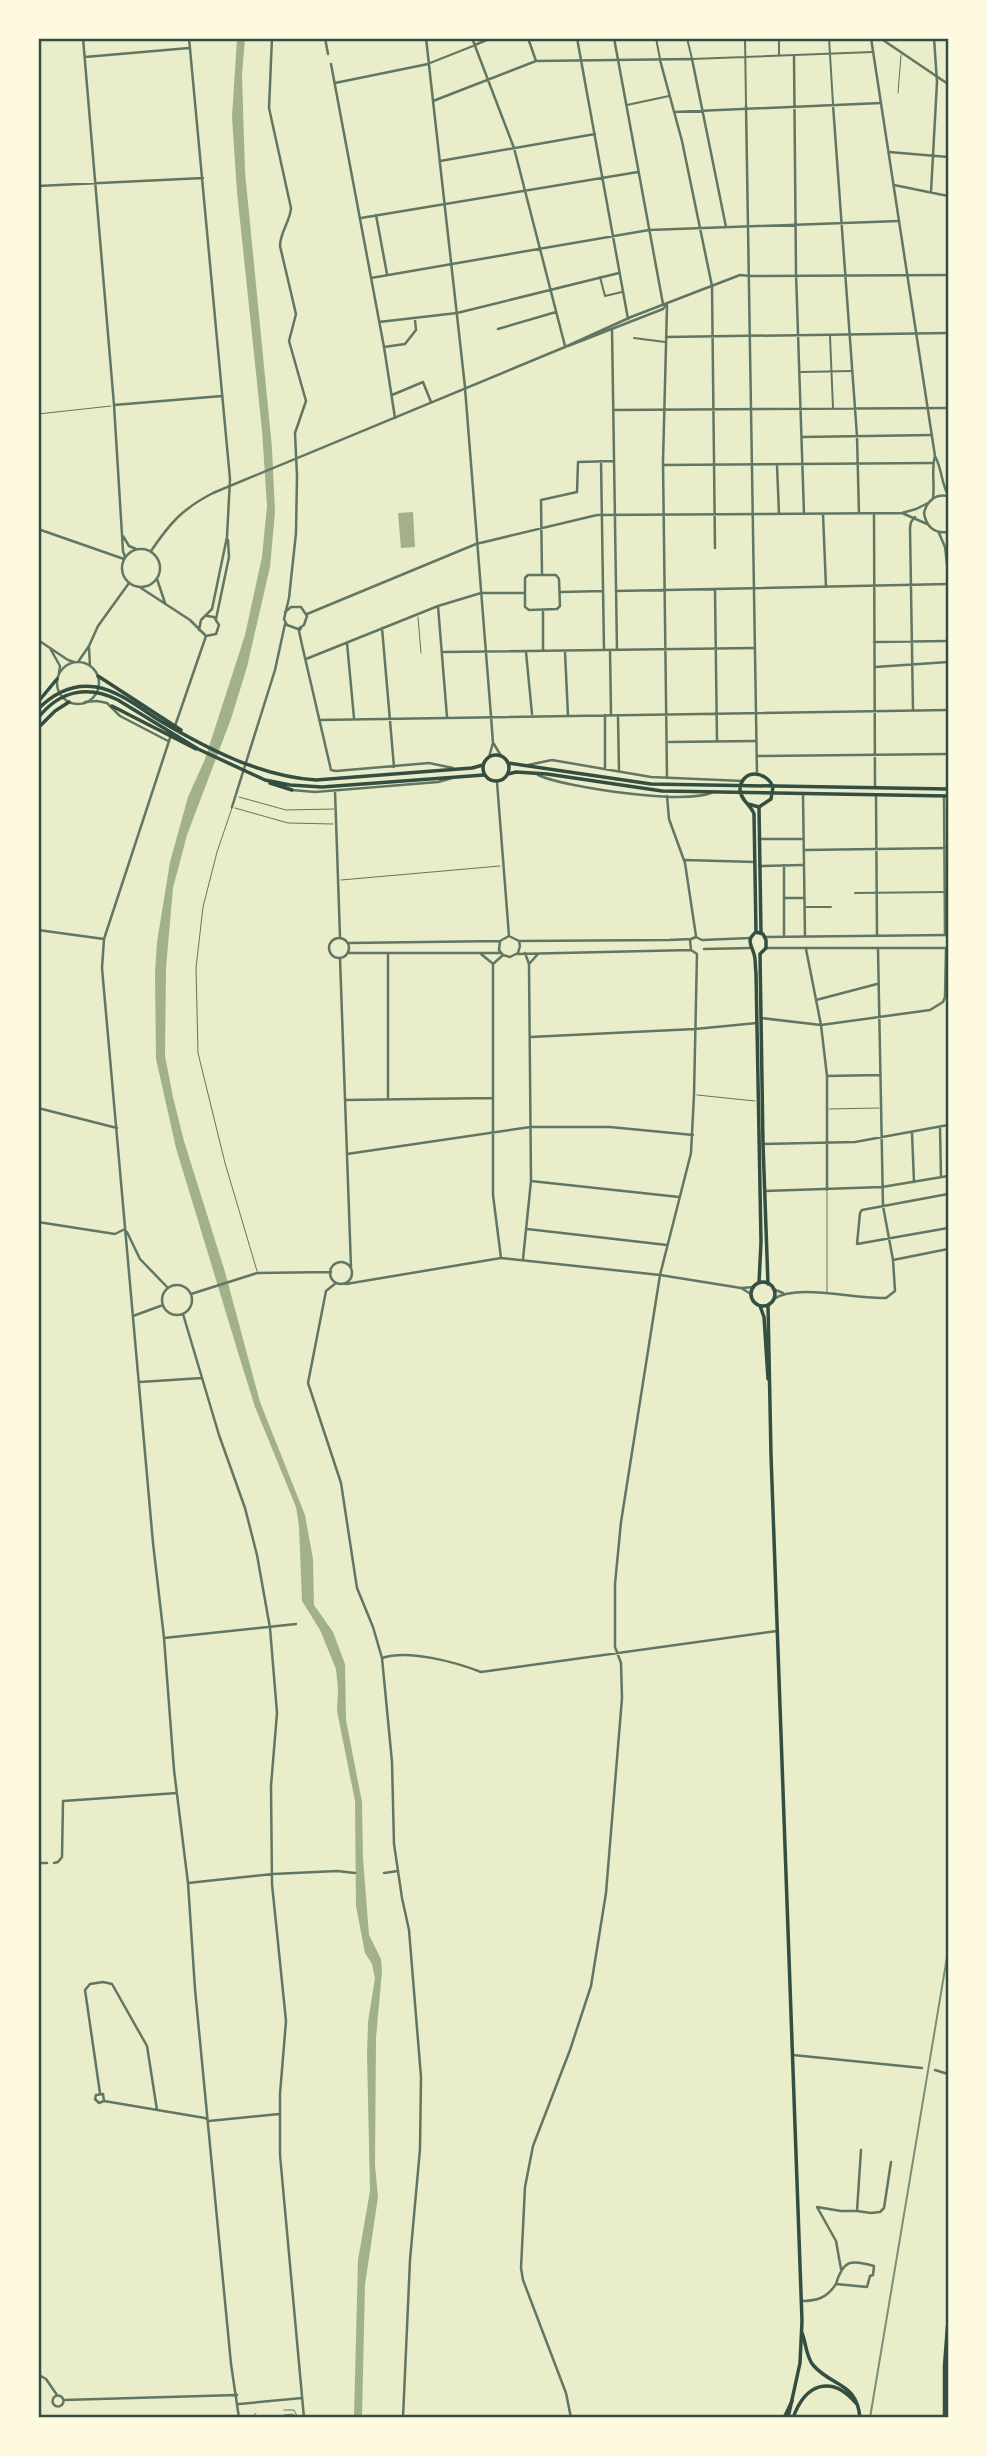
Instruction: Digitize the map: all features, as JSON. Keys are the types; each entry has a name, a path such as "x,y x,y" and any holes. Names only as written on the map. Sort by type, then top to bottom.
{"highway":[{"path":"945,2417 948,2326"}],"main road":[{"path":"98,676 198,749 276,786 292,790"},
{"path":"38,702 57,679"},
{"path":"38,709 55,695 76,687 95,687 203,745 260,770 293,779 316,780 483,765"},
{"path":"38,718 60,697 78,692 94,692 119,698"},
{"path":"38,728 55,711 69,702"},
{"path":"113,706 163,725"},
{"path":"508,763 508,774 504,779 497,782 484,775 483,765 489,757 501,756 508,763 651,784 948,789"},
{"path":"508,774 532,772 662,791 946,796"},
{"path":"747,804 760,807 768,802 773,794 773,787 767,777 757,774 748,776 743,781 740,793 747,804 754,814 759,932 765,937 766,948 760,954 768,1284"},
{"path":"265,780 322,787 484,775"},
{"path":"759,932 760,807"},
{"path":"756,1285 768,1284 774,1289 774,1299 768,1305 760,1306 754,1303 751,1294 756,1285 761,1242 757,1023 750,938 759,932"},
{"path":"752,950 760,954"},
{"path":"768,1305 777,1631 802,2301 800,2363 788,2417"},
{"path":"760,1306 764,1317 769,1388"},
{"path":"802,2333 806,2351 814,2365 850,2391 860,2417"},
{"path":"788,2417 806,2395 815,2388 824,2386 841,2389 858,2406"}],"street":[{"path":"83,38 114,405 125,558 122,570 129,582 141,587 190,620 206,636 213,636 218,632 217,606 229,557 227,537"},
{"path":"189,38 229,452 230,501 227,537 212,610 201,620 190,620"},
{"path":"232,807 275,670 283,632 296,533 295,433 306,401 289,341 296,314 280,246 280,236 290,217 291,208 269,108 272,38"},
{"path":"325,38 328,54"},
{"path":"426,38 465,388 493,743 489,757"},
{"path":"472,38 514,148 565,346"},
{"path":"335,83 429,64 491,38"},
{"path":"528,38 536,61"},
{"path":"578,38 628,320"},
{"path":"614,38 665,304 663,465 667,778"},
{"path":"656,38 675,112 712,286 715,548"},
{"path":"687,38 726,227"},
{"path":"745,38 757,774"},
{"path":"779,38 779,56"},
{"path":"829,38 857,436 859,514"},
{"path":"456,769 429,764 332,770 299,633 310,611 476,544 602,515 902,513 916,509 933,498 948,495 935,456 871,38"},
{"path":"931,192 936,75 934,38"},
{"path":"882,39 948,83"},
{"path":"85,57 190,48"},
{"path":"433,101 536,61 660,60 873,52"},
{"path":"794,56 796,276 803,514"},
{"path":"331,64 384,347 394,418"},
{"path":"626,105 670,96"},
{"path":"675,112 881,103"},
{"path":"440,162 595,134"},
{"path":"888,152 948,157"},
{"path":"361,218 638,172"},
{"path":"38,186 203,178"},
{"path":"894,185 948,196"},
{"path":"376,215 387,275"},
{"path":"371,278 649,230 899,221"},
{"path":"379,322 457,313 619,273"},
{"path":"151,551 186,508 213,493 740,275 948,275"},
{"path":"600,277 605,296 623,292"},
{"path":"498,329 556,312"},
{"path":"384,347 405,344 416,330 415,319"},
{"path":"565,346 574,346 628,320"},
{"path":"612,329 617,650"},
{"path":"634,338 666,340 713,336 948,333"},
{"path":"830,335 833,409"},
{"path":"800,372 852,371"},
{"path":"391,396 424,382 431,402"},
{"path":"114,405 223,396"},
{"path":"614,410 948,408"},
{"path":"802,437 932,435"},
{"path":"933,498 935,456"},
{"path":"601,461 604,650"},
{"path":"542,575 541,500 577,492 578,462 614,461"},
{"path":"663,465 933,463"},
{"path":"777,465 779,514"},
{"path":"927,524 924,513 928,503"},
{"path":"874,513 874,788"},
{"path":"902,513 915,517 939,533 945,547 948,572"},
{"path":"823,514 826,587"},
{"path":"913,710 911,523 915,517"},
{"path":"38,529 125,558"},
{"path":"939,533 948,532"},
{"path":"123,536 129,546 151,551 158,558 161,567 157,579 165,603"},
{"path":"125,558 136,549"},
{"path":"528,575 556,575 559,579 559,592 560,606 557,610 528,610 525,607 524,578 528,575"},
{"path":"141,587 157,579"},
{"path":"59,673 67,664 76,662 89,646 98,626 129,582"},
{"path":"617,591 948,584"},
{"path":"715,590 717,741"},
{"path":"559,592 603,592"},
{"path":"305,659 438,606 481,593 525,593"},
{"path":"289,598 291,603 310,611"},
{"path":"285,611 298,606"},
{"path":"438,606 447,717"},
{"path":"304,609 307,616"},
{"path":"543,610 543,651"},
{"path":"206,616 216,619"},
{"path":"199,630 201,620"},
{"path":"285,621 299,633"},
{"path":"283,632 301,628"},
{"path":"383,628 394,766"},
{"path":"206,636 104,939 102,968 153,1544 188,1883 195,1989 231,2364 239,2417"},
{"path":"38,640 68,660 90,666 98,676 98,689 91,699 85,702"},
{"path":"874,642 948,641"},
{"path":"346,643 354,718"},
{"path":"89,646 90,666"},
{"path":"50,647 60,666 57,679 60,694 69,702 97,701 113,706 121,716 169,742"},
{"path":"442,652 754,648"},
{"path":"610,650 611,715"},
{"path":"565,651 568,716"},
{"path":"526,652 532,716"},
{"path":"874,667 948,662"},
{"path":"319,720 948,710"},
{"path":"604,715 605,769"},
{"path":"618,715 619,772"},
{"path":"668,742 756,741"},
{"path":"493,743 501,756"},
{"path":"757,756 948,754"},
{"path":"525,765 552,760 667,778 743,781"},
{"path":"532,772 564,782 667,796 692,797 711,793"},
{"path":"292,790 335,791 438,782 458,776"},
{"path":"497,782 509,936"},
{"path":"335,791 340,937"},
{"path":"803,794 805,936"},
{"path":"876,795 877,936"},
{"path":"667,796 669,819 685,860 696,937"},
{"path":"765,937 947,935 944,892 946,796"},
{"path":"759,839 803,839"},
{"path":"804,850 946,848"},
{"path":"685,860 755,862"},
{"path":"784,865 784,937"},
{"path":"760,866 803,865"},
{"path":"855,893 944,892"},
{"path":"784,898 804,898"},
{"path":"804,907 831,907"},
{"path":"38,930 104,939"},
{"path":"340,937 349,943 500,941 509,936"},
{"path":"509,936 519,941 750,938"},
{"path":"340,937 333,940 329,946 331,953 340,958"},
{"path":"691,939 691,950"},
{"path":"702,940 704,949"},
{"path":"500,941 502,954"},
{"path":"517,954 520,949 519,941"},
{"path":"348,953 349,943"},
{"path":"761,1018 821,1025 930,1010 943,1002 947,991 947,948 766,948"},
{"path":"697,954 704,949 752,950"},
{"path":"806,949 821,1025 827,1076 827,1190"},
{"path":"774,1289 783,1293 880,1298 891,1296 896,1286 883,1206 878,949"},
{"path":"340,958 348,953 478,953 510,957 525,953 691,950 697,954"},
{"path":"388,953 388,1099"},
{"path":"478,953 492,964 493,1195 501,1258"},
{"path":"523,1259 531,1181 529,964 525,953"},
{"path":"529,964 535,955 540,953"},
{"path":"492,964 502,954"},
{"path":"571,2417 566,2393 523,2280 521,2268 525,2187 533,2146 591,1986 606,1893 620,1724 621,1662 617,1653 614,1603 621,1522 660,1275 693,1135 697,954"},
{"path":"340,958 351,1269 351,1279 346,1284"},
{"path":"816,1000 878,984"},
{"path":"530,1037 695,1029 757,1023"},
{"path":"827,1076 880,1075"},
{"path":"345,1100 492,1098"},
{"path":"38,1108 117,1128"},
{"path":"763,1144 829,1144 882,1138 948,1125"},
{"path":"347,1154 530,1127 610,1127 693,1135"},
{"path":"940,1127 941,1177"},
{"path":"912,1133 914,1182"},
{"path":"765,1191 882,1187 948,1176"},
{"path":"531,1181 679,1197"},
{"path":"948,1194 862,1210 857,1244 948,1228"},
{"path":"38,1222 115,1234 125,1229"},
{"path":"125,1229 140,1259 168,1288"},
{"path":"527,1230 668,1245"},
{"path":"893,1260 948,1249"},
{"path":"344,1263 349,1251"},
{"path":"344,1263 334,1265 331,1272 332,1280 336,1283 346,1284 501,1258 660,1275 741,1288 756,1285"},
{"path":"344,1263 360,1280"},
{"path":"193,1294 257,1273 331,1272"},
{"path":"336,1283 326,1291 308,1384 341,1483 357,1588 382,1658 392,1762 394,1844 409,1930 421,2077 420,2149 410,2260 403,2417"},
{"path":"179,1285 193,1294 190,1308 183,1314 172,1315 163,1305 163,1294 168,1288 179,1285"},
{"path":"741,1288 751,1294"},
{"path":"774,1299 783,1293"},
{"path":"133,1317 138,1312 163,1305"},
{"path":"183,1314 245,1508 257,1555 270,1628 277,1713 271,1786 272,1884 286,2021 279,2114 282,2177 304,2417"},
{"path":"140,1382 202,1378"},
{"path":"164,1638 296,1624"},
{"path":"382,1658 400,1655 456,1662 481,1672 777,1631"},
{"path":"54,1863 62,1857 63,1801 177,1793"},
{"path":"38,1863 47,1863"},
{"path":"188,1883 273,1874 337,1871 355,1873"},
{"path":"384,1873 398,1871"},
{"path":"104,2101 104,2095 100,2093 85,1990 90,1984 107,1982 112,1984 147,2046 157,2110"},
{"path":"793,2055 922,2068"},
{"path":"935,2070 948,2074"},
{"path":"100,2093 96,2095 96,2101 100,2103 104,2101 205,2118 209,2121 279,2114"},
{"path":"857,2211 861,2150"},
{"path":"802,2301 817,2301 830,2293 841,2269 836,2241 817,2207 880,2212 884,2208 891,2162"},
{"path":"836,2284 867,2287 874,2266 860,2261 848,2263 841,2269"},
{"path":"39,2375 46,2379 64,2400 237,2395"},
{"path":"57,2395 52,2401 55,2405 60,2406 64,2400"},
{"path":"238,2404 302,2398"}],"lane":[{"path":"898,93 901,52"},
{"path":"38,414 114,405"},
{"path":"418,614 421,653"},
{"path":"236,796 286,810 336,808"},
{"path":"257,1273 225,1163 198,1053 196,968 203,907 232,807 288,824 336,824"},
{"path":"339,880 504,866"},
{"path":"695,1095 758,1101"},
{"path":"829,1109 881,1108"},
{"path":"827,1190 827,1294"},
{"path":"284,2410 294,2410 297,2417"},
{"path":"254,2417 256,2413"},
{"path":"284,2415 293,2414 297,2417"}],"shaded area":[{"path":"237,39 245,39 242,75 245,172 272,448 275,512 270,567 247,667 231,719 187,835 173,888 166,968 165,1056 184,1141 225,1272 260,1402 305,1515 313,1559 314,1605 333,1632 345,1664 346,1720 362,1802 369,1935 381,1959 382,1971 376,2038 375,2165 378,2197 365,2285 362,2417 354,2417 358,2260 370,2191 367,2054 368,2022 375,1978 372,1964 365,1953 356,1906 355,1801 337,1711 336,1669 320,1630 302,1601 296,1507 255,1407 240,1359 176,1148 156,1059 157,942 170,862 188,797 205,759 245,635 262,557 267,506 232,117"},
{"path":"413,512 415,547 401,548 398,513"}],"railway":[{"path":"870,2418 948,1951"}]}
